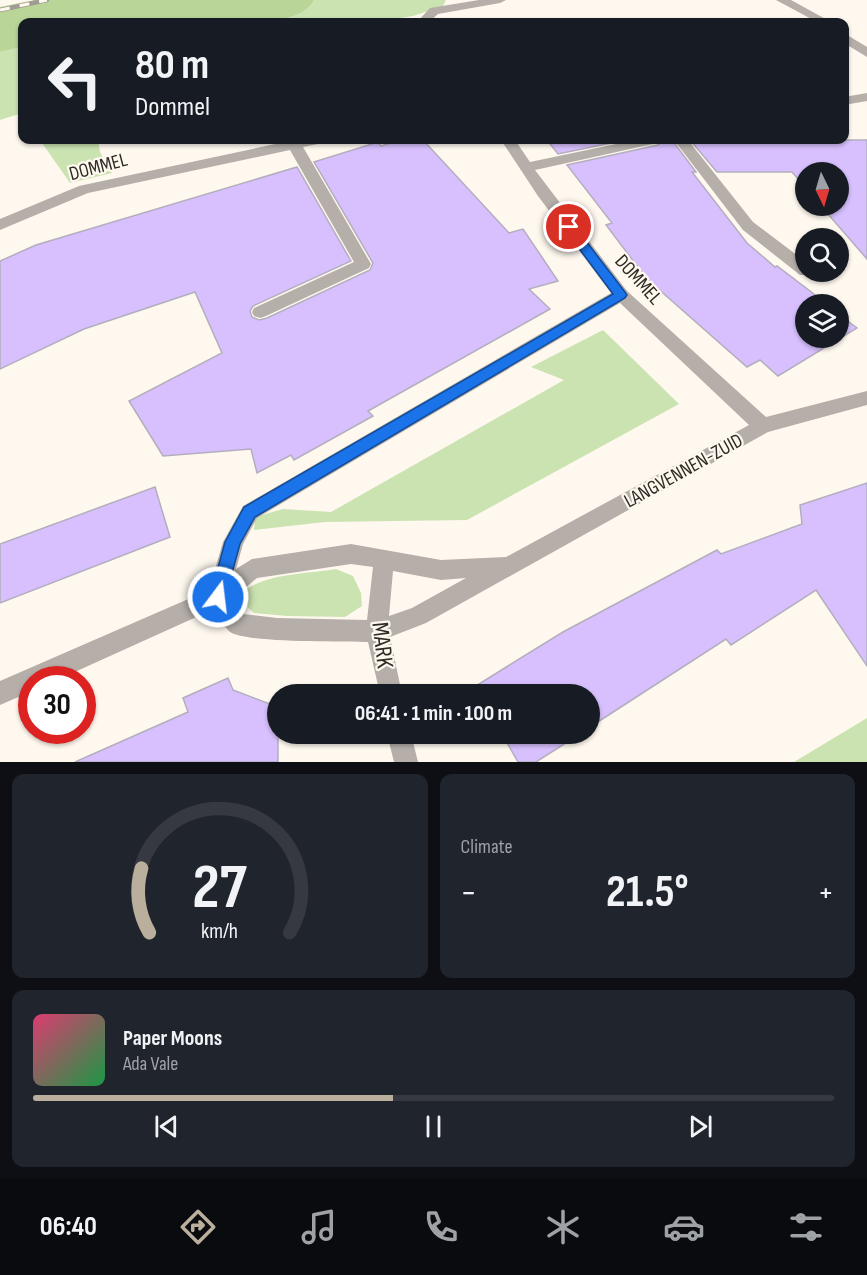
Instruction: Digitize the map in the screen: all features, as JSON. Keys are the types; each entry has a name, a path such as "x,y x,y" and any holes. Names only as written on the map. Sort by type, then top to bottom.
{"street":[{"path":"427,18 434,11 500,0"},
{"path":"782,0 817,18"},
{"path":"849,40 867,53"},
{"path":"849,100 867,97"},
{"path":"260,312 363,264 294,144"},
{"name":"DOMMEL","path":"0,225 84,189 294,144"},
{"name":"DOMMEL","path":"511,144 543,192 621,295 763,426"},
{"path":"528,167 634,144"},
{"path":"684,144 748,226 795,262"},
{"path":"218,597 233,542 250,512 621,295"},
{"name":"LANGVENNEN-ZUID","path":"218,597 237,624 277,629 377,631 418,616 763,426 867,398"},
{"name":"LANGVENNEN-ZUID","path":"0,693 218,597 252,569 351,554 441,570 510,566"},
{"name":"MARK","path":"384,560 377,631 389,684"},
{"path":"402,744 406,762"}],"green space":[{"path":"35,0 314,0 298,15 287,18 18,18 18,48 0,52 0,7"},
{"path":"314,0 446,0 443,6 400,18 287,18 298,15"},
{"path":"18,48 18,114 0,120 0,52"},
{"path":"43,144 99,144 100,152 112,173 70,183"},
{"path":"603,330 679,404 467,520 325,522 254,530 255,517 283,509 331,512 564,380 531,367"},
{"path":"336,569 353,576 361,593 362,606 345,617 254,613 243,603 242,592 263,581 288,575"},
{"path":"867,718 867,762 794,762"}],"building":[{"path":"849,140 867,140 867,259 849,238 849,228 840,228 830,216 849,216 849,162 795,162 795,175 792,172 717,172 693,144 849,144"},
{"path":"372,144 381,146 427,144 509,233 523,229 558,281 529,289 550,309 368,411 373,416 294,460 291,455 257,473 251,449 163,456 129,401 222,353 195,292 84,329 0,369 0,261 36,245 297,167 351,261 253,306 250,311 252,317 259,320 267,318 370,270 373,263 314,162"},
{"path":"550,144 607,144 558,154"},
{"path":"659,144 675,144 696,172 692,172 747,243 775,267 777,266 795,282 814,294 795,294 795,348 824,348 778,376 760,360 747,367 647,279 606,225 612,223 567,165"},
{"path":"849,322 857,328 849,333"},
{"path":"867,483 867,666 816,590 731,645 726,639 600,721 600,684 479,684 563,632 717,550 721,554 802,524 800,505"},
{"path":"155,487 170,537 0,603 0,544"},
{"path":"228,678 233,690 267,703 267,744 278,744 278,762 75,762 188,712 183,698"},
{"path":"508,744 564,744 536,762 518,762"}],"railway":[{"path":"0,10 47,0"}],"route":[{"path":"218,597 233,542 250,512 621,295 569,227"}]}
